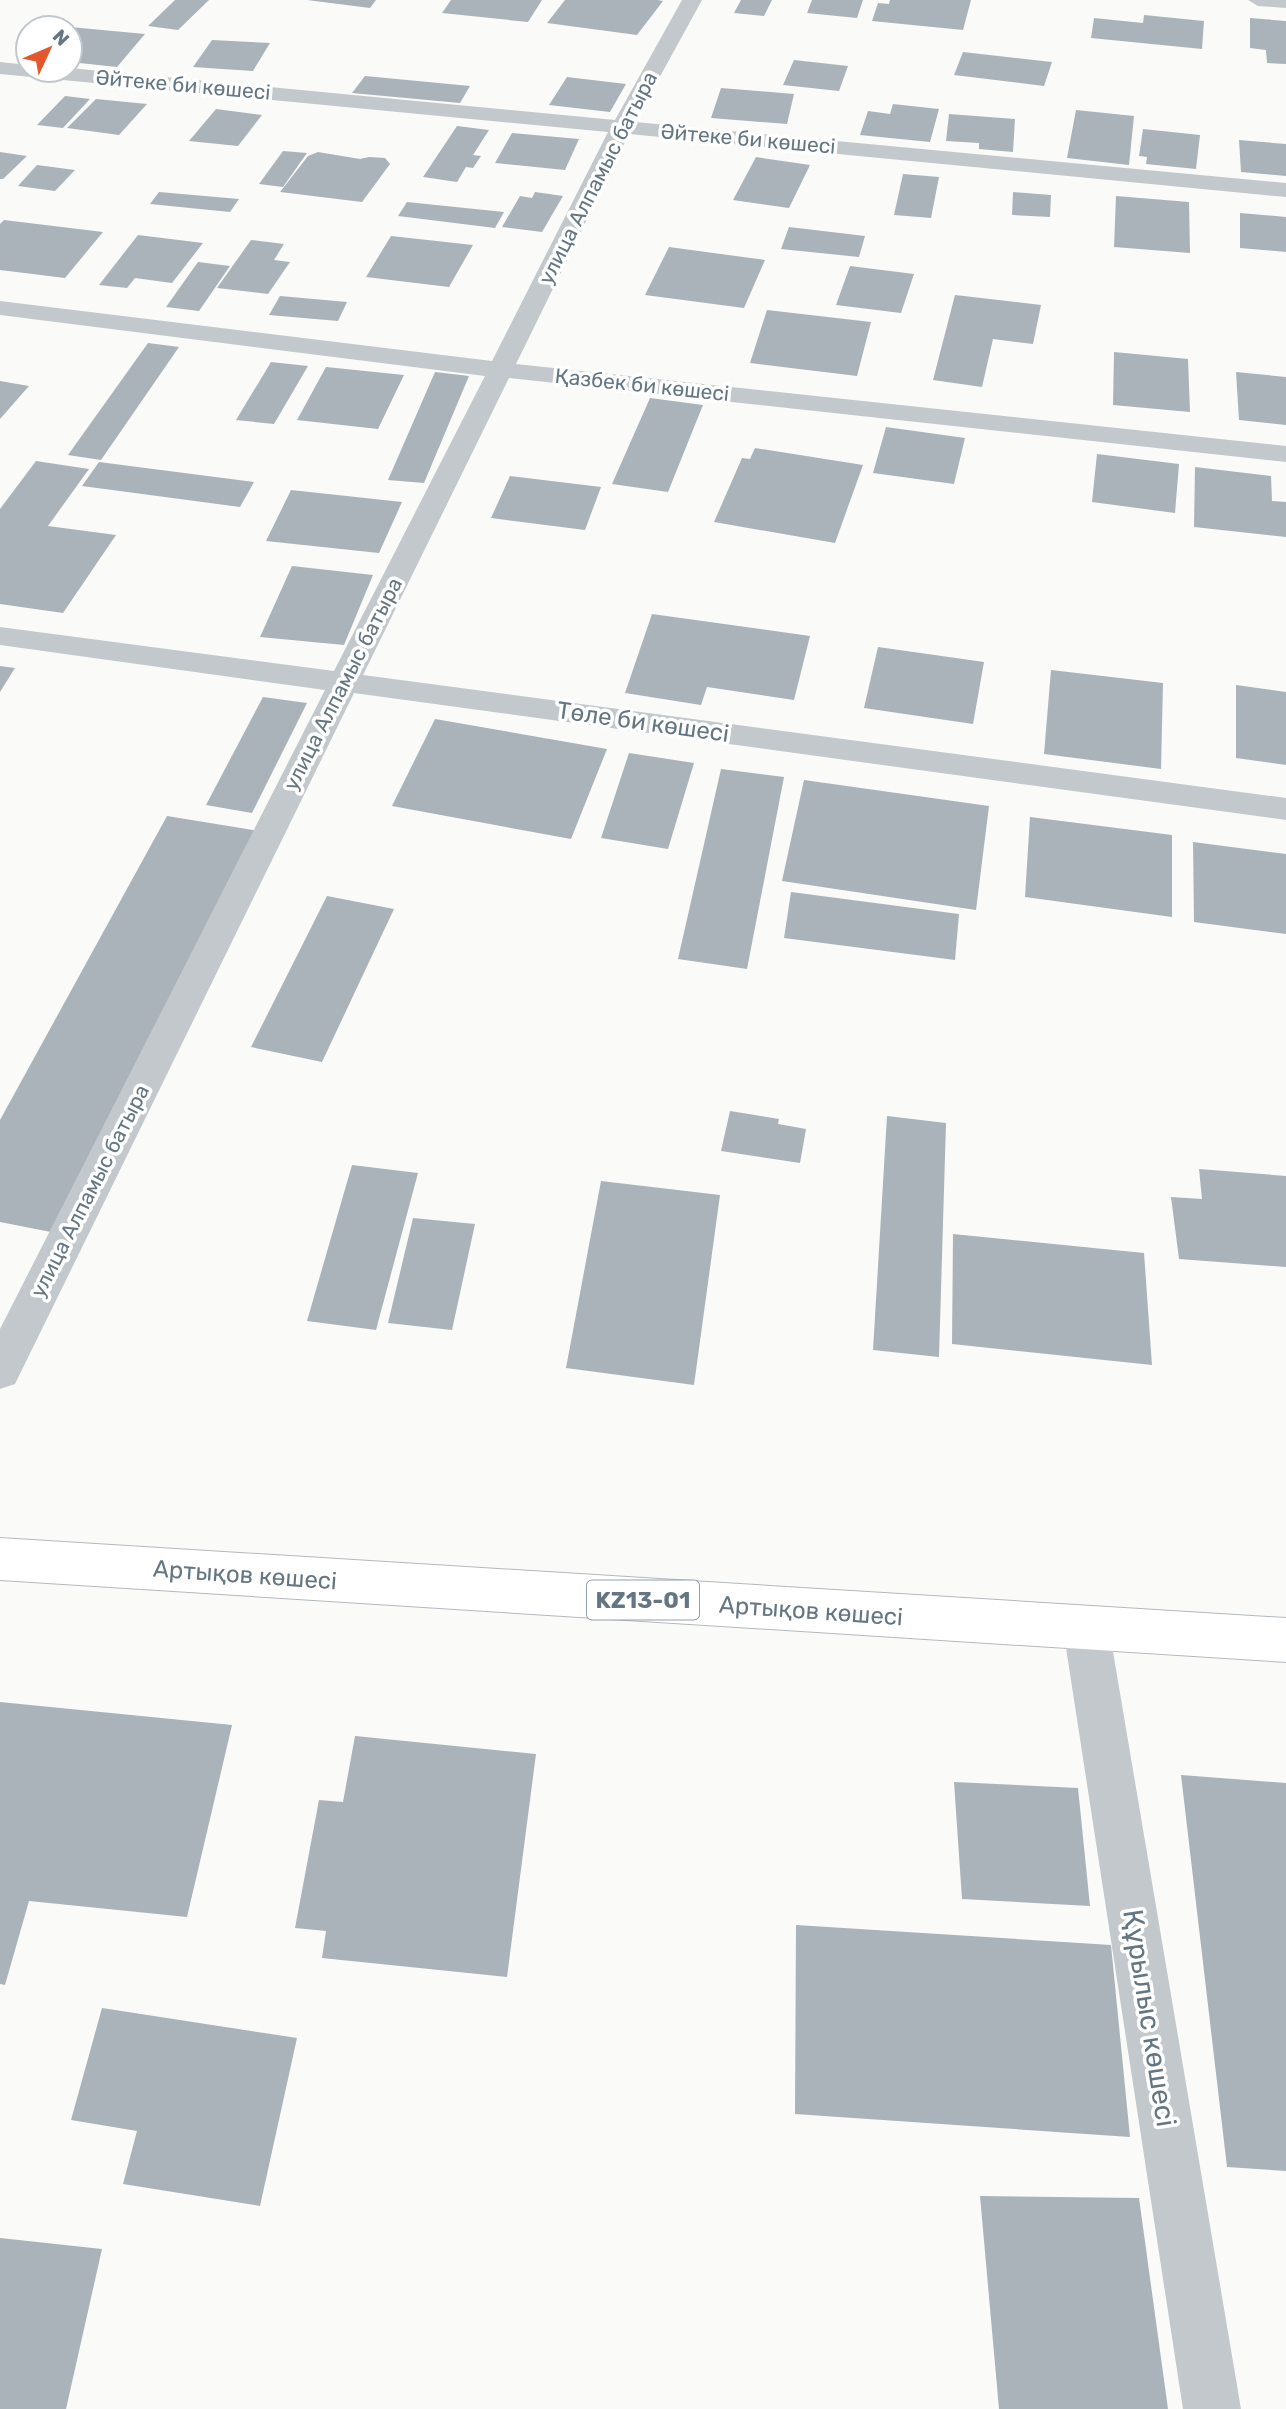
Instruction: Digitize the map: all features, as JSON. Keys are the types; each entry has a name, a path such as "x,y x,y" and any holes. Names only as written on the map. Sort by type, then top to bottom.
{"highway":[{"name":"Артықов көшесі","path":"0,1559 1286,1640"}],"street":[{"name":"улица Алпамыс батыра","path":"0,1371 622,127 692,0"},
{"path":"1258,0 1286,2"},
{"name":"Әйтеке би көшесі","path":"0,68 1286,190"},
{"name":"Қазбек би көшесі","path":"0,308 500,370 1286,454"},
{"name":"Төле би көшесі","path":"0,636 1286,809"},
{"name":"Құрылыс көшесі","path":"1086,1628 1212,2409"}],"building":[{"path":"175,0 209,0 178,30 148,26"},
{"path":"307,0 376,0 370,8"},
{"path":"451,0 542,0 528,22 442,13"},
{"path":"565,0 663,1 637,35 547,23"},
{"path":"741,0 772,0 764,16 734,13"},
{"path":"812,0 863,0 857,18 807,13"},
{"path":"890,0 971,0 963,30 872,21 878,3 889,4"},
{"path":"1144,15 1204,21 1202,49 1091,38 1094,18 1143,23"},
{"path":"1250,18 1286,21 1286,64 1267,63 1266,50 1250,48"},
{"path":"84,28 145,34 117,67 84,63"},
{"path":"212,40 270,43 253,71 193,67"},
{"path":"963,52 1052,62 1044,86 954,75"},
{"path":"794,60 848,66 839,91 783,85"},
{"path":"365,76 470,86 460,103 352,93"},
{"path":"567,77 626,84 610,112 549,105"},
{"path":"721,88 794,94 787,124 711,118"},
{"path":"65,96 90,99 63,128 37,125"},
{"path":"96,99 147,104 119,135 67,128"},
{"path":"893,104 939,109 930,142 860,135 868,111 890,114"},
{"path":"216,109 262,115 238,146 189,141"},
{"path":"1076,110 1134,116 1129,165 1067,158"},
{"path":"949,114 1015,119 1013,152 979,149 979,143 946,141"},
{"path":"457,126 489,130 473,155 481,156 473,168 466,167 457,182 423,177"},
{"path":"1143,129 1200,135 1196,169 1146,164 1147,157 1139,156"},
{"path":"512,133 579,139 565,170 495,163"},
{"path":"1239,140 1286,144 1286,176 1241,172"},
{"path":"283,151 307,153 283,187 259,184"},
{"path":"0,152 27,156 0,179"},
{"path":"318,152 360,159 385,158 390,164 362,202 280,192 308,156"},
{"path":"756,157 810,165 789,208 733,200"},
{"path":"37,165 75,170 55,191 18,186"},
{"path":"903,174 939,177 931,218 894,215"},
{"path":"159,192 239,199 230,212 150,204"},
{"path":"535,192 563,196 542,232 502,227 520,196 532,198"},
{"path":"1013,192 1051,195 1050,217 1012,215"},
{"path":"1116,196 1189,202 1190,253 1114,247"},
{"path":"407,202 504,212 495,228 398,216"},
{"path":"1240,213 1286,217 1286,252 1240,248"},
{"path":"4,220 103,232 65,278 0,270 0,224"},
{"path":"789,227 865,236 859,257 781,249"},
{"path":"138,235 203,243 172,283 135,278 127,288 99,285"},
{"path":"391,236 473,245 449,287 366,277"},
{"path":"251,240 284,244 274,260 290,262 268,294 217,288"},
{"path":"669,247 765,260 744,308 645,295"},
{"path":"198,262 230,266 199,311 166,307"},
{"path":"850,266 914,274 901,313 836,305"},
{"path":"955,295 1041,305 1033,344 993,339 982,387 933,380"},
{"path":"280,296 347,302 338,321 269,315"},
{"path":"767,310 871,322 857,376 750,363"},
{"path":"148,343 179,347 101,460 68,455"},
{"path":"1114,352 1188,359 1190,412 1113,405"},
{"path":"271,362 308,366 274,424 236,420"},
{"path":"326,367 404,375 378,429 297,420"},
{"path":"435,372 469,376 424,483 388,480"},
{"path":"1236,372 1286,377 1286,425 1239,420"},
{"path":"0,381 29,386 0,419"},
{"path":"650,398 703,405 668,492 612,484"},
{"path":"886,427 965,438 954,484 873,473"},
{"path":"755,448 863,465 835,543 714,522 742,458 750,459"},
{"path":"1097,454 1179,464 1175,513 1092,502"},
{"path":"36,461 89,469 48,526 116,535 63,613 0,604 0,509"},
{"path":"99,462 254,482 240,507 82,486"},
{"path":"1195,467 1271,476 1272,501 1286,502 1286,537 1194,527"},
{"path":"510,476 601,487 585,530 491,518"},
{"path":"291,490 402,502 379,553 266,541"},
{"path":"292,566 373,575 344,645 260,637"},
{"path":"652,614 810,636 794,700 707,687 701,705 625,693"},
{"path":"878,647 984,662 973,724 864,708"},
{"path":"0,666 15,668 0,692"},
{"path":"1051,670 1163,683 1161,769 1044,754"},
{"path":"1236,685 1286,692 1286,765 1236,758"},
{"path":"263,697 307,703 252,813 206,805"},
{"path":"435,719 607,749 571,839 392,806"},
{"path":"629,753 694,763 668,849 601,838"},
{"path":"721,769 784,777 747,969 678,959"},
{"path":"804,780 989,806 976,910 782,881"},
{"path":"167,816 259,831 56,1233 0,1222 0,1120"},
{"path":"1030,817 1172,835 1172,917 1025,897"},
{"path":"1193,842 1286,854 1286,934 1194,922"},
{"path":"791,892 959,914 955,960 784,938"},
{"path":"327,896 394,909 322,1062 251,1047"},
{"path":"730,1111 779,1119 778,1124 806,1129 800,1163 721,1151"},
{"path":"887,1116 946,1123 939,1357 873,1350"},
{"path":"352,1165 418,1173 376,1330 307,1321"},
{"path":"1199,1169 1286,1176 1286,1267 1179,1259 1171,1197 1202,1199"},
{"path":"601,1181 720,1195 694,1385 566,1368"},
{"path":"413,1218 475,1224 452,1330 388,1323"},
{"path":"953,1234 1144,1253 1152,1365 952,1344"},
{"path":"0,1702 232,1725 187,1917 29,1901 5,1985 0,1984"},
{"path":"355,1736 536,1754 507,1977 322,1958 326,1931 295,1928 319,1800 343,1802"},
{"path":"1181,1775 1286,1783 1286,2171 1227,2167"},
{"path":"954,1782 1078,1788 1090,1906 962,1899"},
{"path":"796,1925 1111,1945 1130,2137 795,2114"},
{"path":"102,2008 297,2038 260,2206 123,2184 137,2131 71,2120"},
{"path":"980,2196 1139,2198 1168,2409 999,2409"},
{"path":"0,2238 102,2249 66,2409 0,2409"}]}
